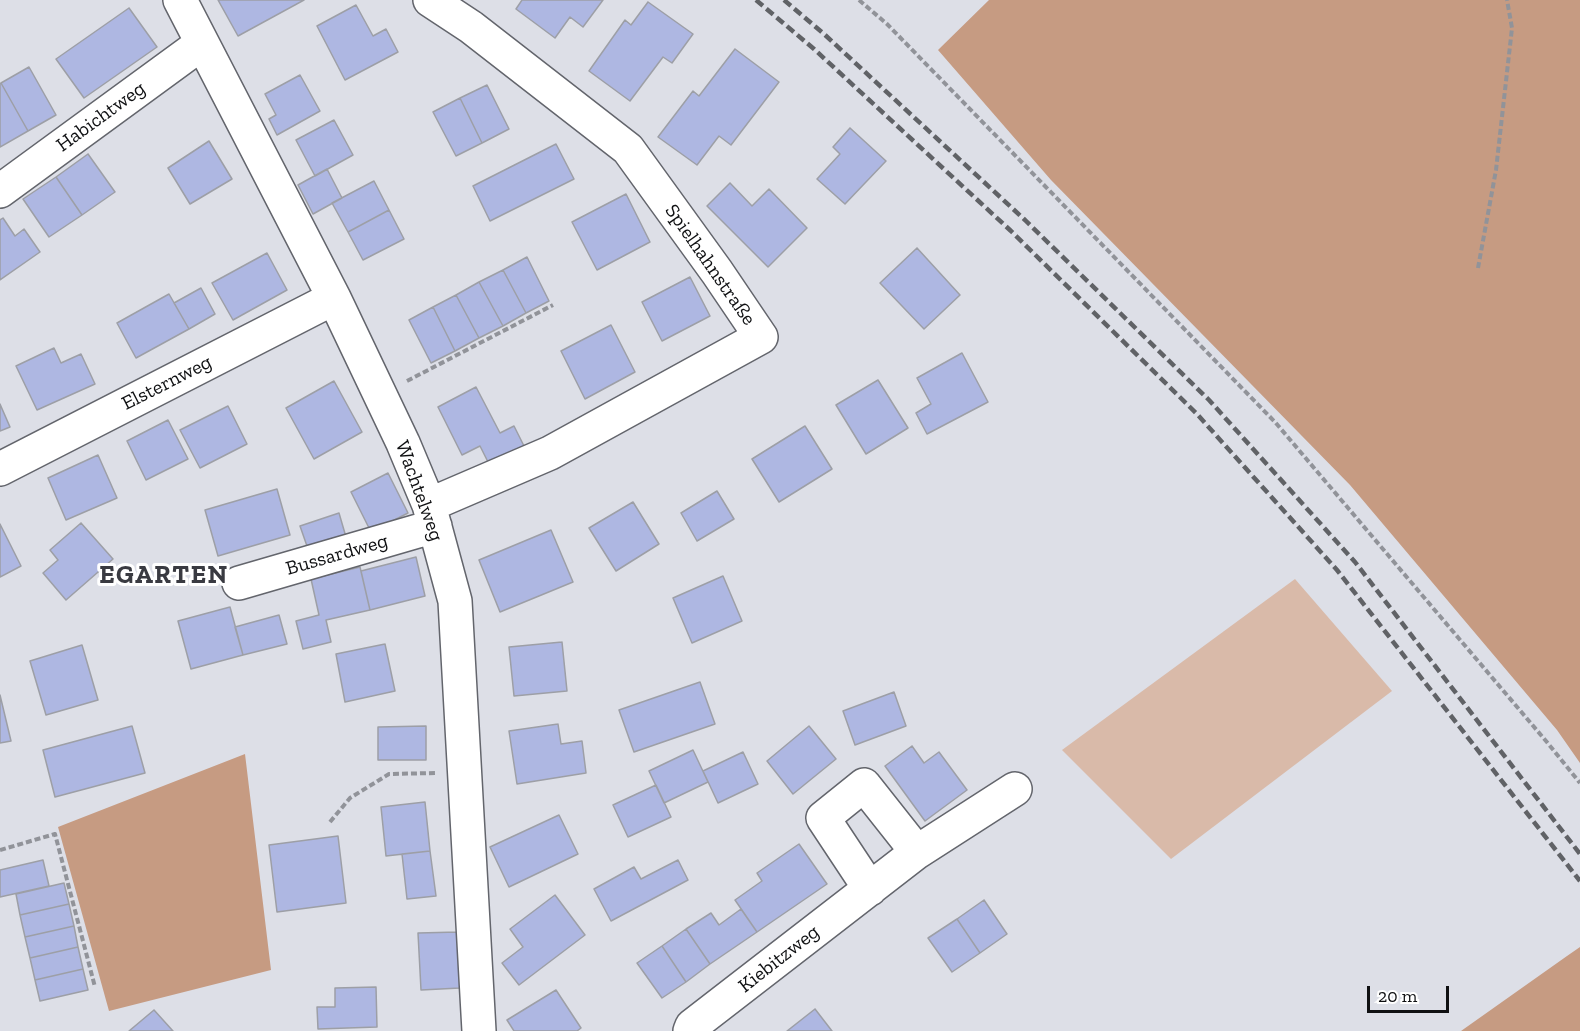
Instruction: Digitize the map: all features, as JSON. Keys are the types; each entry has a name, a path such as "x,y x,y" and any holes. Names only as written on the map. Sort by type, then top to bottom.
{"street":[{"name":"Wachtelweg","path":"180,0 334,298 404,443 432,516 455,601 479,1031"},
{"name":"Spielhahnstraße","path":"430,0 471,27 628,149 717,272 761,338 432,516"},
{"name":"Habichtweg","path":"0,191 201,44"},
{"name":"Elsternweg","path":"0,469 334,298"},
{"name":"Bussardweg","path":"239,583 432,516"},
{"path":"870,889 823,818 864,785 917,852"},
{"name":"Kiebitzweg","path":"690,1031 692,1026 917,852 1016,789"}],"path":[{"path":"859,0 887,24 1275,422 1580,783"},
{"path":"1478,268 1496,170 1512,28 1507,0"},
{"path":"381,395 553,305"},
{"path":"330,822 350,798 389,774 464,772"},
{"path":"0,850 55,834 95,987"}],"shaded area":[{"path":"989,0 1580,0 1580,763 1557,730 1350,485 1051,180 938,50"},
{"path":"1295,579 1392,691 1171,859 1062,750"},
{"path":"245,754 271,970 109,1011 58,827"},
{"path":"1580,947 1580,1031 1461,1031 1567,956"}],"building":[{"path":"218,0 304,0 238,36"},
{"path":"522,0 603,0 583,27 570,17 555,38 516,9"},
{"path":"648,2 693,34 672,63 663,57 630,101 589,71 625,20 631,25"},
{"path":"356,5 373,36 386,29 398,52 345,80 317,26"},
{"path":"129,8 157,47 84,98 56,59"},
{"path":"735,49 779,82 731,145 719,136 697,165 658,137 693,91 699,96"},
{"path":"29,67 56,115 28,131 1,83"},
{"path":"300,75 320,111 277,135 269,119 276,115 265,94"},
{"path":"0,84 28,131 0,147"},
{"path":"487,85 509,129 482,143 460,98"},
{"path":"460,98 482,143 456,156 433,112"},
{"path":"334,120 353,155 315,176 296,140"},
{"path":"850,128 886,161 845,204 817,179 840,154 833,147"},
{"path":"209,141 232,179 190,204 168,168"},
{"path":"556,144 574,179 490,221 473,186"},
{"path":"88,154 115,192 82,215 56,177"},
{"path":"327,169 342,198 313,214 298,185"},
{"path":"56,177 82,215 49,237 23,199"},
{"path":"374,181 389,210 348,232 332,203"},
{"path":"730,183 752,206 769,189 807,228 768,267 707,206"},
{"path":"626,194 650,242 597,270 572,222"},
{"path":"389,210 404,239 363,260 348,232"},
{"path":"3,218 15,236 24,229 40,252 0,280 0,220"},
{"path":"917,248 960,295 924,329 880,283"},
{"path":"267,253 287,290 233,320 212,283"},
{"path":"527,257 549,301 526,313 503,270"},
{"path":"503,270 526,313 503,326 479,282"},
{"path":"690,277 710,316 662,341 642,302"},
{"path":"479,282 503,326 479,338 456,295"},
{"path":"201,288 215,314 189,329 174,303"},
{"path":"169,294 189,329 136,358 117,323"},
{"path":"456,295 479,338 455,351 433,307"},
{"path":"433,307 455,351 431,363 409,320"},
{"path":"611,325 635,372 585,399 561,351"},
{"path":"54,348 61,363 81,354 95,384 37,410 16,366"},
{"path":"962,353 988,402 927,434 916,413 931,404 917,378"},
{"path":"878,380 908,428 866,454 836,405"},
{"path":"334,381 362,432 314,459 286,408"},
{"path":"476,387 500,433 514,426 525,448 490,466 480,446 462,455 438,407"},
{"path":"0,404 10,427 0,431"},
{"path":"228,406 247,444 200,468 180,430"},
{"path":"168,420 188,459 146,480 127,441"},
{"path":"805,426 832,469 779,502 752,459"},
{"path":"98,455 117,498 66,520 48,478"},
{"path":"388,473 408,513 371,532 351,492"},
{"path":"277,489 290,535 218,556 205,510"},
{"path":"717,491 734,519 697,541 681,513"},
{"path":"633,502 659,544 616,571 589,528"},
{"path":"339,513 346,537 308,549 300,526"},
{"path":"81,523 113,559 66,600 43,573 58,560 50,550"},
{"path":"0,524 21,566 0,577"},
{"path":"551,530 573,582 500,612 479,560"},
{"path":"416,557 425,596 370,610 361,571"},
{"path":"360,567 370,610 326,620 331,642 303,649 296,621 319,615 311,579"},
{"path":"723,576 742,621 692,643 673,598"},
{"path":"230,607 243,655 191,669 178,621"},
{"path":"279,615 287,644 243,655 235,627"},
{"path":"562,642 567,691 514,696 509,647"},
{"path":"385,644 395,691 345,702 336,654"},
{"path":"82,645 98,700 46,715 30,661"},
{"path":"700,682 715,724 634,752 619,710"},
{"path":"894,692 906,726 855,745 843,711"},
{"path":"0,695 11,741 0,743"},
{"path":"558,724 561,744 582,741 586,773 517,784 509,731"},
{"path":"132,726 145,773 55,797 43,750"},
{"path":"426,726 426,760 378,760 378,727"},
{"path":"809,726 836,759 793,794 767,761"},
{"path":"912,746 924,763 939,752 967,790 925,821 885,766"},
{"path":"693,750 708,782 664,803 649,771"},
{"path":"743,752 758,784 718,803 703,771"},
{"path":"656,785 671,817 628,837 613,805"},
{"path":"425,802 430,851 386,856 381,807"},
{"path":"559,815 578,854 509,887 490,847"},
{"path":"338,836 346,903 277,912 269,845"},
{"path":"799,844 827,884 757,932 735,900 762,881 757,873"},
{"path":"430,851 436,896 407,899 402,854"},
{"path":"43,860 49,886 0,897 0,870"},
{"path":"678,860 688,880 611,921 594,889 634,867 641,879"},
{"path":"64,883 69,904 20,915 16,894"},
{"path":"555,895 585,935 519,985 502,963 523,947 510,929"},
{"path":"984,900 1007,934 980,953 957,919"},
{"path":"69,904 74,926 25,937 20,915"},
{"path":"741,909 757,932 710,964 686,929 711,913 719,925"},
{"path":"957,919 980,953 952,972 928,938"},
{"path":"74,926 78,947 30,958 25,937"},
{"path":"686,929 710,964 686,982 662,946"},
{"path":"458,932 460,988 421,990 418,933"},
{"path":"662,946 686,982 662,998 637,963"},
{"path":"78,947 83,969 35,980 30,958"},
{"path":"83,969 88,990 40,1001 35,980"},
{"path":"376,987 377,1027 318,1029 317,1007 335,1007 335,988"},
{"path":"556,990 581,1028 577,1031 514,1031 507,1020"},
{"path":"815,1009 832,1031 787,1031"},
{"path":"154,1010 173,1031 129,1031"}],"railway":[{"path":"756,0 814,49 1011,231 1196,413 1337,570 1580,881"},
{"path":"784,0 824,34 1025,220 1209,400 1355,562 1580,854"}],"district":[{"name":"EGARTEN","path":"164,576"}]}
